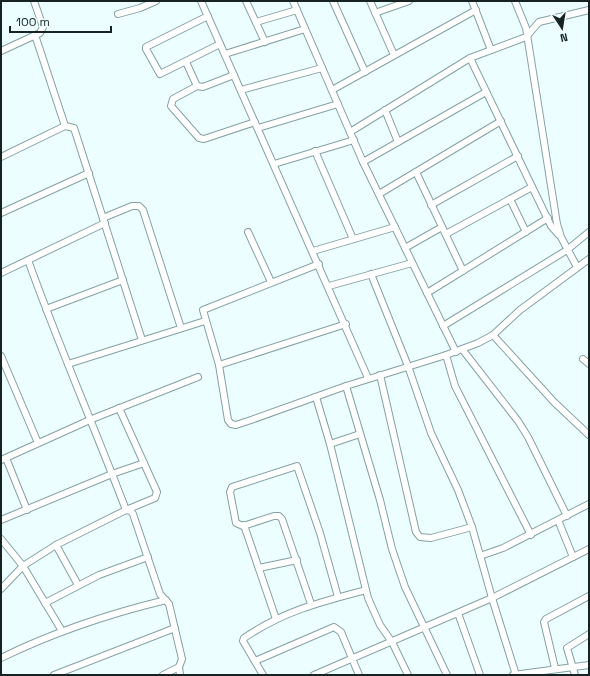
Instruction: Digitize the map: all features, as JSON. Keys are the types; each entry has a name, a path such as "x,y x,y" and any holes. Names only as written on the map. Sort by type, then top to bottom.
{"street":[{"path":"1,51 40,33 43,27 34,1"},
{"path":"118,14 140,8 156,1"},
{"path":"201,1 346,324 368,378"},
{"path":"246,1 265,42"},
{"path":"293,1 363,162 443,326 459,350 518,421 538,455 567,516"},
{"path":"333,1 365,72"},
{"path":"370,1 394,56"},
{"path":"375,13 409,1"},
{"path":"472,1 491,50"},
{"path":"515,1 526,28 526,37 557,224 567,250 577,267"},
{"path":"256,22 297,10"},
{"path":"332,90 476,10"},
{"path":"350,132 470,58 526,37 539,22 589,10"},
{"path":"208,16 146,47 160,74 220,44"},
{"path":"225,54 305,29"},
{"path":"35,35 65,126"},
{"path":"470,58 532,187 548,218 561,237"},
{"path":"186,62 197,86"},
{"path":"241,90 322,68"},
{"path":"234,75 203,87 197,86 173,99 170,103 171,106 199,138 204,139 255,122"},
{"path":"363,162 486,92"},
{"path":"258,128 338,104"},
{"path":"385,110 398,142"},
{"path":"379,194 501,122"},
{"path":"1,156 65,126 74,128 142,340"},
{"path":"274,164 354,140"},
{"path":"315,151 353,239"},
{"path":"431,204 518,156"},
{"path":"416,172 463,271"},
{"path":"1,213 88,173"},
{"path":"446,234 532,187"},
{"path":"510,199 526,232"},
{"path":"1,273 132,206 139,206 142,210 184,327"},
{"path":"427,294 548,218"},
{"path":"313,251 395,227"},
{"path":"405,248 442,227"},
{"path":"248,232 271,282"},
{"path":"443,326 567,250 589,232"},
{"path":"319,264 207,307 203,310 203,322 219,365 228,420 231,424 236,425 368,378 446,355 493,335 520,310 589,259"},
{"path":"28,260 68,364 92,419 126,510"},
{"path":"328,286 412,263"},
{"path":"371,274 408,366 431,432 458,490 472,527 515,675 556,668 589,665"},
{"path":"46,309 123,280"},
{"path":"68,364 203,322"},
{"path":"219,365 346,324"},
{"path":"493,335 554,402 589,435"},
{"path":"446,355 455,386 530,535"},
{"path":"1,358 38,443"},
{"path":"583,359 589,364"},
{"path":"380,375 416,532 420,537 431,538 472,527"},
{"path":"27,510 3,459 92,419 198,377"},
{"path":"346,386 394,557 405,586 447,675"},
{"path":"316,397 330,444 366,590 380,625 392,642 408,675"},
{"path":"1,589 23,566 56,545 126,510 155,498 157,492 119,408"},
{"path":"583,430 589,424"},
{"path":"330,444 360,434"},
{"path":"1,520 112,474 144,463"},
{"path":"311,604 282,519 279,516 274,516 244,526 239,525 236,523 230,492 232,487 297,466 320,533 338,597"},
{"path":"480,556 503,548 589,506"},
{"path":"126,510 131,510 133,514 160,594 169,604 182,659 179,667 180,675"},
{"path":"558,520 573,557"},
{"path":"244,526 276,619"},
{"path":"1,539 23,566 62,631"},
{"path":"56,545 78,585"},
{"path":"314,675 352,660 492,598 589,549"},
{"path":"45,603 78,585 148,557"},
{"path":"259,568 297,560"},
{"path":"263,675 254,661 244,638 276,619 311,604 366,590"},
{"path":"556,668 544,622 546,619 589,596"},
{"path":"1,658 62,631 112,614 166,600"},
{"path":"458,612 480,675"},
{"path":"254,661 334,627 341,632 359,675"},
{"path":"54,675 174,628"},
{"path":"575,675 567,648 589,634"},
{"path":"163,675 179,667"}]}
